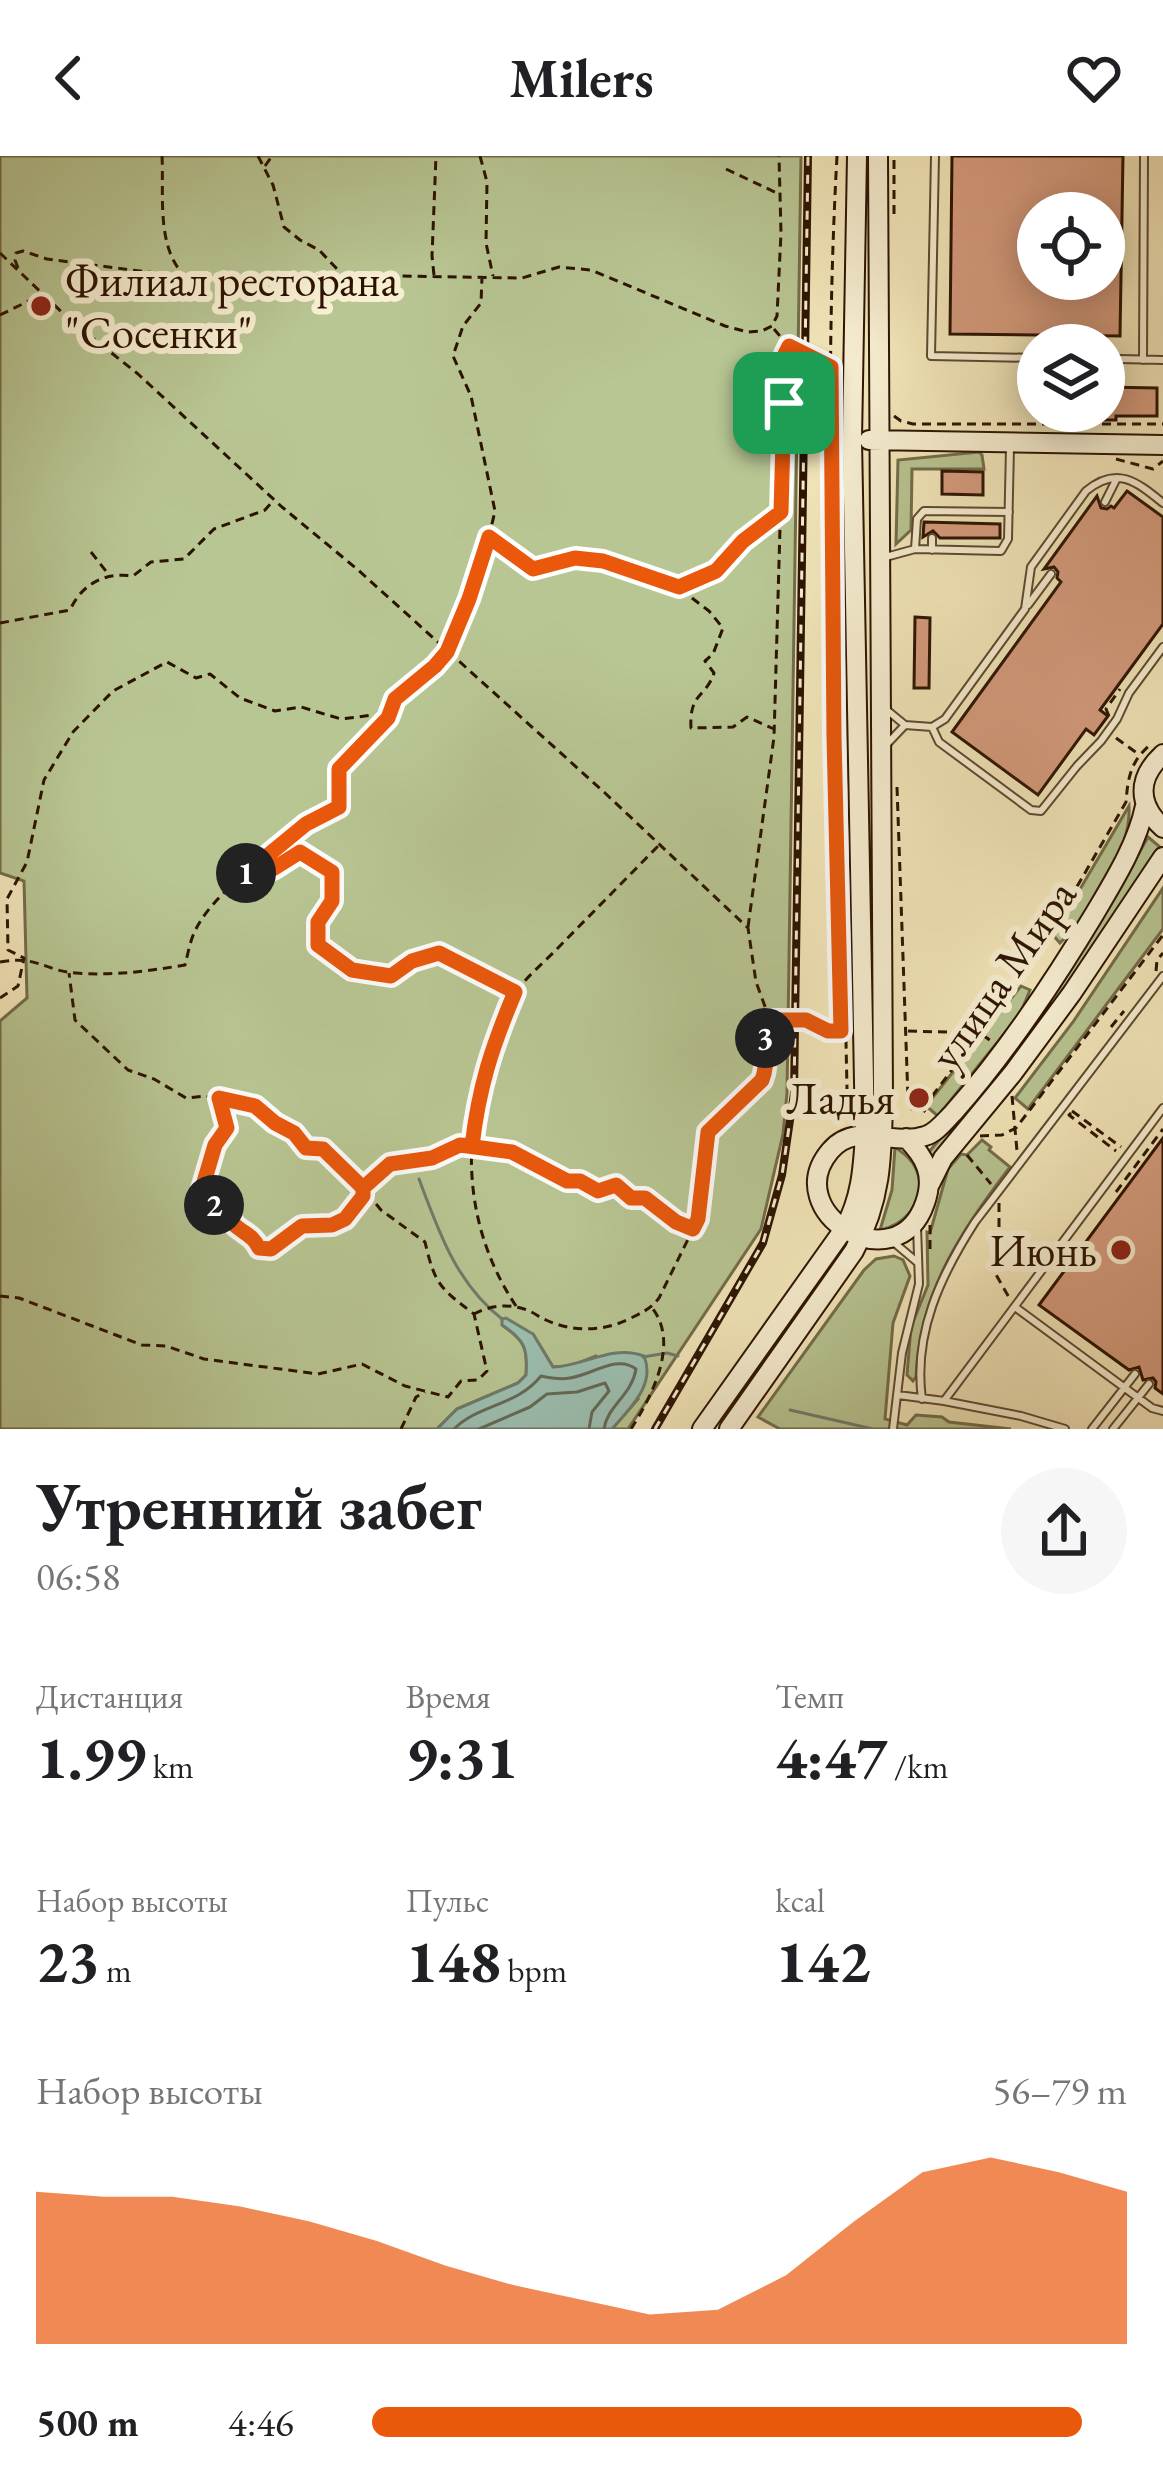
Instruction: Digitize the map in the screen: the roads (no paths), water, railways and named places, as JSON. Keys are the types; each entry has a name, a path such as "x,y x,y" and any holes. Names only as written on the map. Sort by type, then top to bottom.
{"main road":[{"path":"701,1429 877,1197 852,440 856,156"},
{"path":"874,1136 888,772 880,694 878,156"},
{"path":"852,440 1163,445"},
{"name":"улица Мира","path":"906,1138 925,1136 948,1119 1059,972 1132,844 1145,806 1144,778 1161,746"},
{"path":"1145,806 1163,828"},
{"name":"улица Мира","path":"918,1217 943,1158 1072,994 1163,857"},
{"path":"918,1217 887,1239 853,1233 824,1209 819,1173 827,1154 841,1141 906,1138 923,1157 930,1184"},
{"path":"729,1429 811,1316 853,1233"}],"lane":[{"path":"935,156 931,356 1017,358"},
{"path":"1143,360 1144,156"},
{"path":"1125,359 1163,360"},
{"path":"878,558 916,549 1001,551 1007,544 1010,443"},
{"path":"1105,502 1117,478"},
{"path":"1025,609 1035,561 1086,491 1098,482 1131,479 1163,503"},
{"path":"916,549 918,516 924,511 1009,512"},
{"path":"933,511 933,522"},
{"path":"946,523 947,511"},
{"path":"961,523 962,511"},
{"path":"974,524 975,511"},
{"path":"990,524 991,512"},
{"path":"932,538 932,550"},
{"path":"946,538 946,550"},
{"path":"959,550 960,539"},
{"path":"974,539 974,551"},
{"path":"989,540 989,551"},
{"path":"880,694 887,710 905,725 932,727 945,719 1051,574"},
{"path":"932,727 939,742 1035,811 1044,809 1108,732 1163,648"},
{"path":"888,772 889,740 905,725"},
{"path":"922,1399 921,1353 933,1301 958,1249 1161,978"},
{"path":"944,1401 1163,1108"},
{"path":"893,1429 902,1353 919,1284 918,1217"},
{"path":"887,1239 910,1254 919,1267"},
{"path":"1015,1307 1152,1408 1163,1411"},
{"path":"1092,1429 1135,1374"},
{"path":"1113,1429 1149,1384"},
{"path":"898,1395 1021,1416 1064,1429"}],"water":[{"path":"506,1318 533,1334 553,1367 610,1354 644,1356 647,1377 639,1396 612,1429 437,1429 457,1409 518,1383 526,1375 523,1346 502,1325"}],"waterway":[{"path":"419,1179 461,1273 502,1319"},
{"path":"643,1357 678,1356"},
{"path":"790,1410 873,1429"}],"railway":[{"path":"655,1429 763,1243 782,1175 794,1093 808,156"}],"place":[{"name":"Филиал ресторана \"Сосенки\"","path":"41,306"},
{"name":"Ладья","path":"919,1098"},
{"name":"Июнь","path":"1121,1250"}]}
